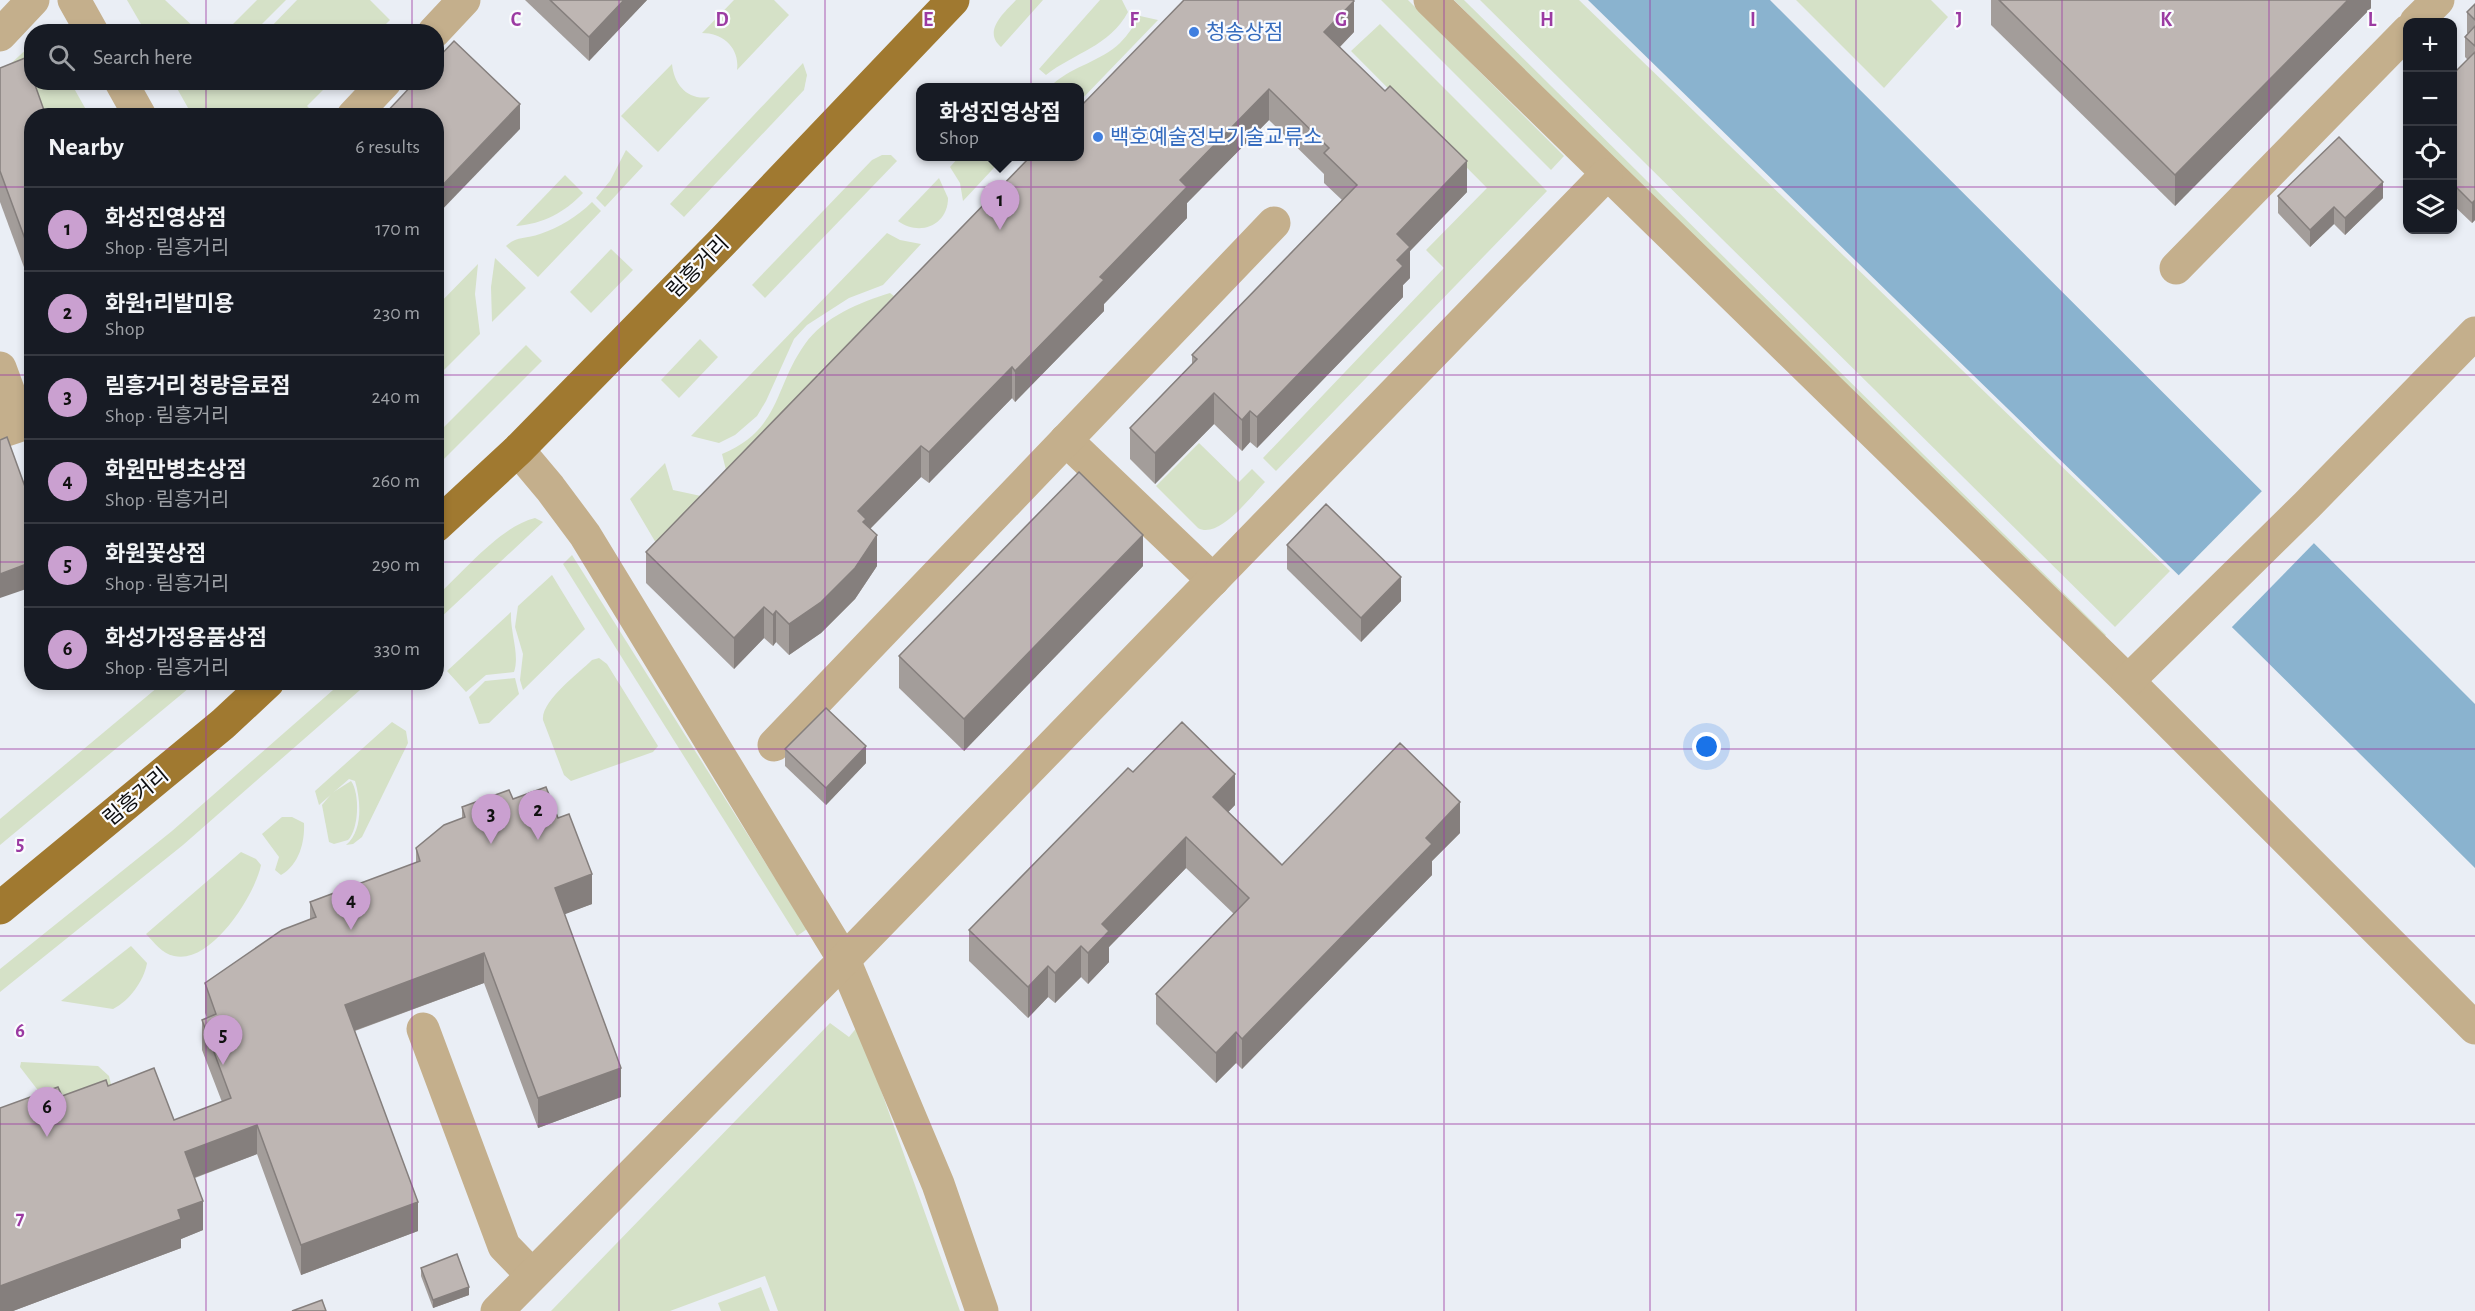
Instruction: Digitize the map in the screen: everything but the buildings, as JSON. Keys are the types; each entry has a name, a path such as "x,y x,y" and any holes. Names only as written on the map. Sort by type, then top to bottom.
{"main road":[{"name":"림흥거리","path":"444,519 518,450 724,240 953,0"},
{"name":"림흥거리","path":"0,908 223,724 259,690"}],"street":[{"path":"0,34 33,0"},
{"path":"74,0 88,24"},
{"path":"442,24 464,0"},
{"path":"1430,0 1606,175 2128,681 2475,1028"},
{"path":"2176,268 2421,13"},
{"path":"125,90 136,108"},
{"path":"361,108 378,90"},
{"path":"497,1311 844,960 1606,175"},
{"path":"774,745 1274,223"},
{"path":"2128,681 2307,505 2475,333"},
{"path":"0,368 21,425 0,432"},
{"path":"1066,440 1213,580"},
{"path":"518,450 550,488 585,536 844,960 938,1184 982,1311"},
{"path":"423,1029 504,1246 532,1275"}],"green space":[{"path":"127,0 165,0 191,24 141,24"},
{"path":"257,0 286,0 262,24 233,24"},
{"path":"297,0 370,0 390,20 386,24 274,24"},
{"path":"734,0 774,0 789,15 737,70 736,55 728,43 717,36 702,33"},
{"path":"1016,0 1043,0 1001,47 996,41 994,28 1001,16"},
{"path":"1100,0 1122,0 1128,12 1112,33 1102,41 1046,75 1039,69"},
{"path":"1381,0 1408,0 1564,156 1551,170"},
{"path":"1454,0 1464,0 2106,635 2101,640"},
{"path":"1480,0 1579,0 2170,571 2115,627"},
{"path":"1796,0 1931,0 1948,17 1884,88"},
{"path":"1140,16 1158,20 1084,97 1084,83 1054,83 1113,49 1126,37"},
{"path":"1380,24 1547,191 1276,471 1263,458 1444,268 1426,250 1487,188 1351,51"},
{"path":"24,51 24,90 75,90 85,108 37,108 6,68"},
{"path":"803,63 807,75 804,90 684,217 670,204"},
{"path":"672,64 676,79 684,90 702,98 710,97 658,152 621,116"},
{"path":"178,90 323,90 307,106 309,108 188,108"},
{"path":"626,150 643,166 605,207 596,198 610,181"},
{"path":"882,155 891,155 897,161 765,298 752,285 872,160"},
{"path":"955,161 1000,161 963,201 960,183 950,167"},
{"path":"565,175 583,193 553,216 535,223 516,226"},
{"path":"939,178 948,198 947,207 938,221 931,226 915,228 898,221"},
{"path":"592,202 601,211 538,277 506,246 517,239 540,234 561,225"},
{"path":"887,233 900,240 921,244 883,285 849,298 807,325 794,339 757,416 735,435 719,443 691,436"},
{"path":"611,249 633,270 591,313 570,292"},
{"path":"495,258 526,288 492,322 491,287"},
{"path":"478,264 475,294 480,334 444,370 444,299"},
{"path":"890,293 894,296 726,470 722,454 756,433 766,420 795,360 813,334 843,312"},
{"path":"700,339 718,357 679,398 661,380"},
{"path":"526,345 542,361 444,459 444,427"},
{"path":"1199,443 1239,482 1252,469 1265,482 1234,515 1215,528 1206,530 1198,528 1156,486"},
{"path":"665,463 673,490 701,496 656,543 630,499"},
{"path":"535,518 543,522 444,614 444,589 496,540 522,523"},
{"path":"572,555 807,929 797,936 563,564"},
{"path":"552,575 585,629 523,690 520,680 523,654 515,627 518,606"},
{"path":"511,612 516,658 514,672 486,675 466,692 447,671"},
{"path":"599,658 607,664 658,746 653,752 571,781 564,775 543,720 544,713 554,696 562,688 592,660"},
{"path":"515,678 519,694 489,723 479,724 469,697 485,681"},
{"path":"154,690 187,690 0,845 0,819"},
{"path":"333,690 360,690 183,845 0,992 0,969 172,831"},
{"path":"392,722 406,731 408,743 362,837 353,844 346,845 352,839 358,824 359,797 355,781 349,779 319,805 315,791"},
{"path":"351,781 357,802 354,828 348,840 334,844 329,842 322,805 332,793"},
{"path":"282,817 292,817 304,823 304,830 300,852 292,865 281,875 275,870 279,857 262,834"},
{"path":"241,852 256,859 261,865 250,893 229,925 202,950 188,956 174,956 162,950 146,934"},
{"path":"131,946 147,963 139,983 130,996 119,1005 113,1009 61,1001"},
{"path":"830,1023 849,1037 858,1026 960,1311 778,1311 765,1276 670,1311 551,1311"},
{"path":"21,1062 98,1066 109,1076 112,1088 106,1092 54,1095 40,1093 20,1067"},
{"path":"761,1287 770,1311 721,1311 718,1303"}],"water":[{"path":"1588,0 1770,0 2475,704 2475,868 2240,635"}],"pier":[{"path":"2264,489 2316,541 2230,629 2177,577"}],"place":[{"name":"청송상점","path":"1194,32"},
{"name":"백호예술정보기술교류소","path":"1098,137"},
{"name":"화성진영상점","path":"1000,230"},
{"name":"화원1리발미용","path":"538,840"},
{"name":"림흥거리 청량음료점","path":"491,844"},
{"name":"화원만병초상점","path":"351,930"},
{"name":"화원꽃상점","path":"223,1065"},
{"name":"화성가정용품상점","path":"47,1137"}]}
